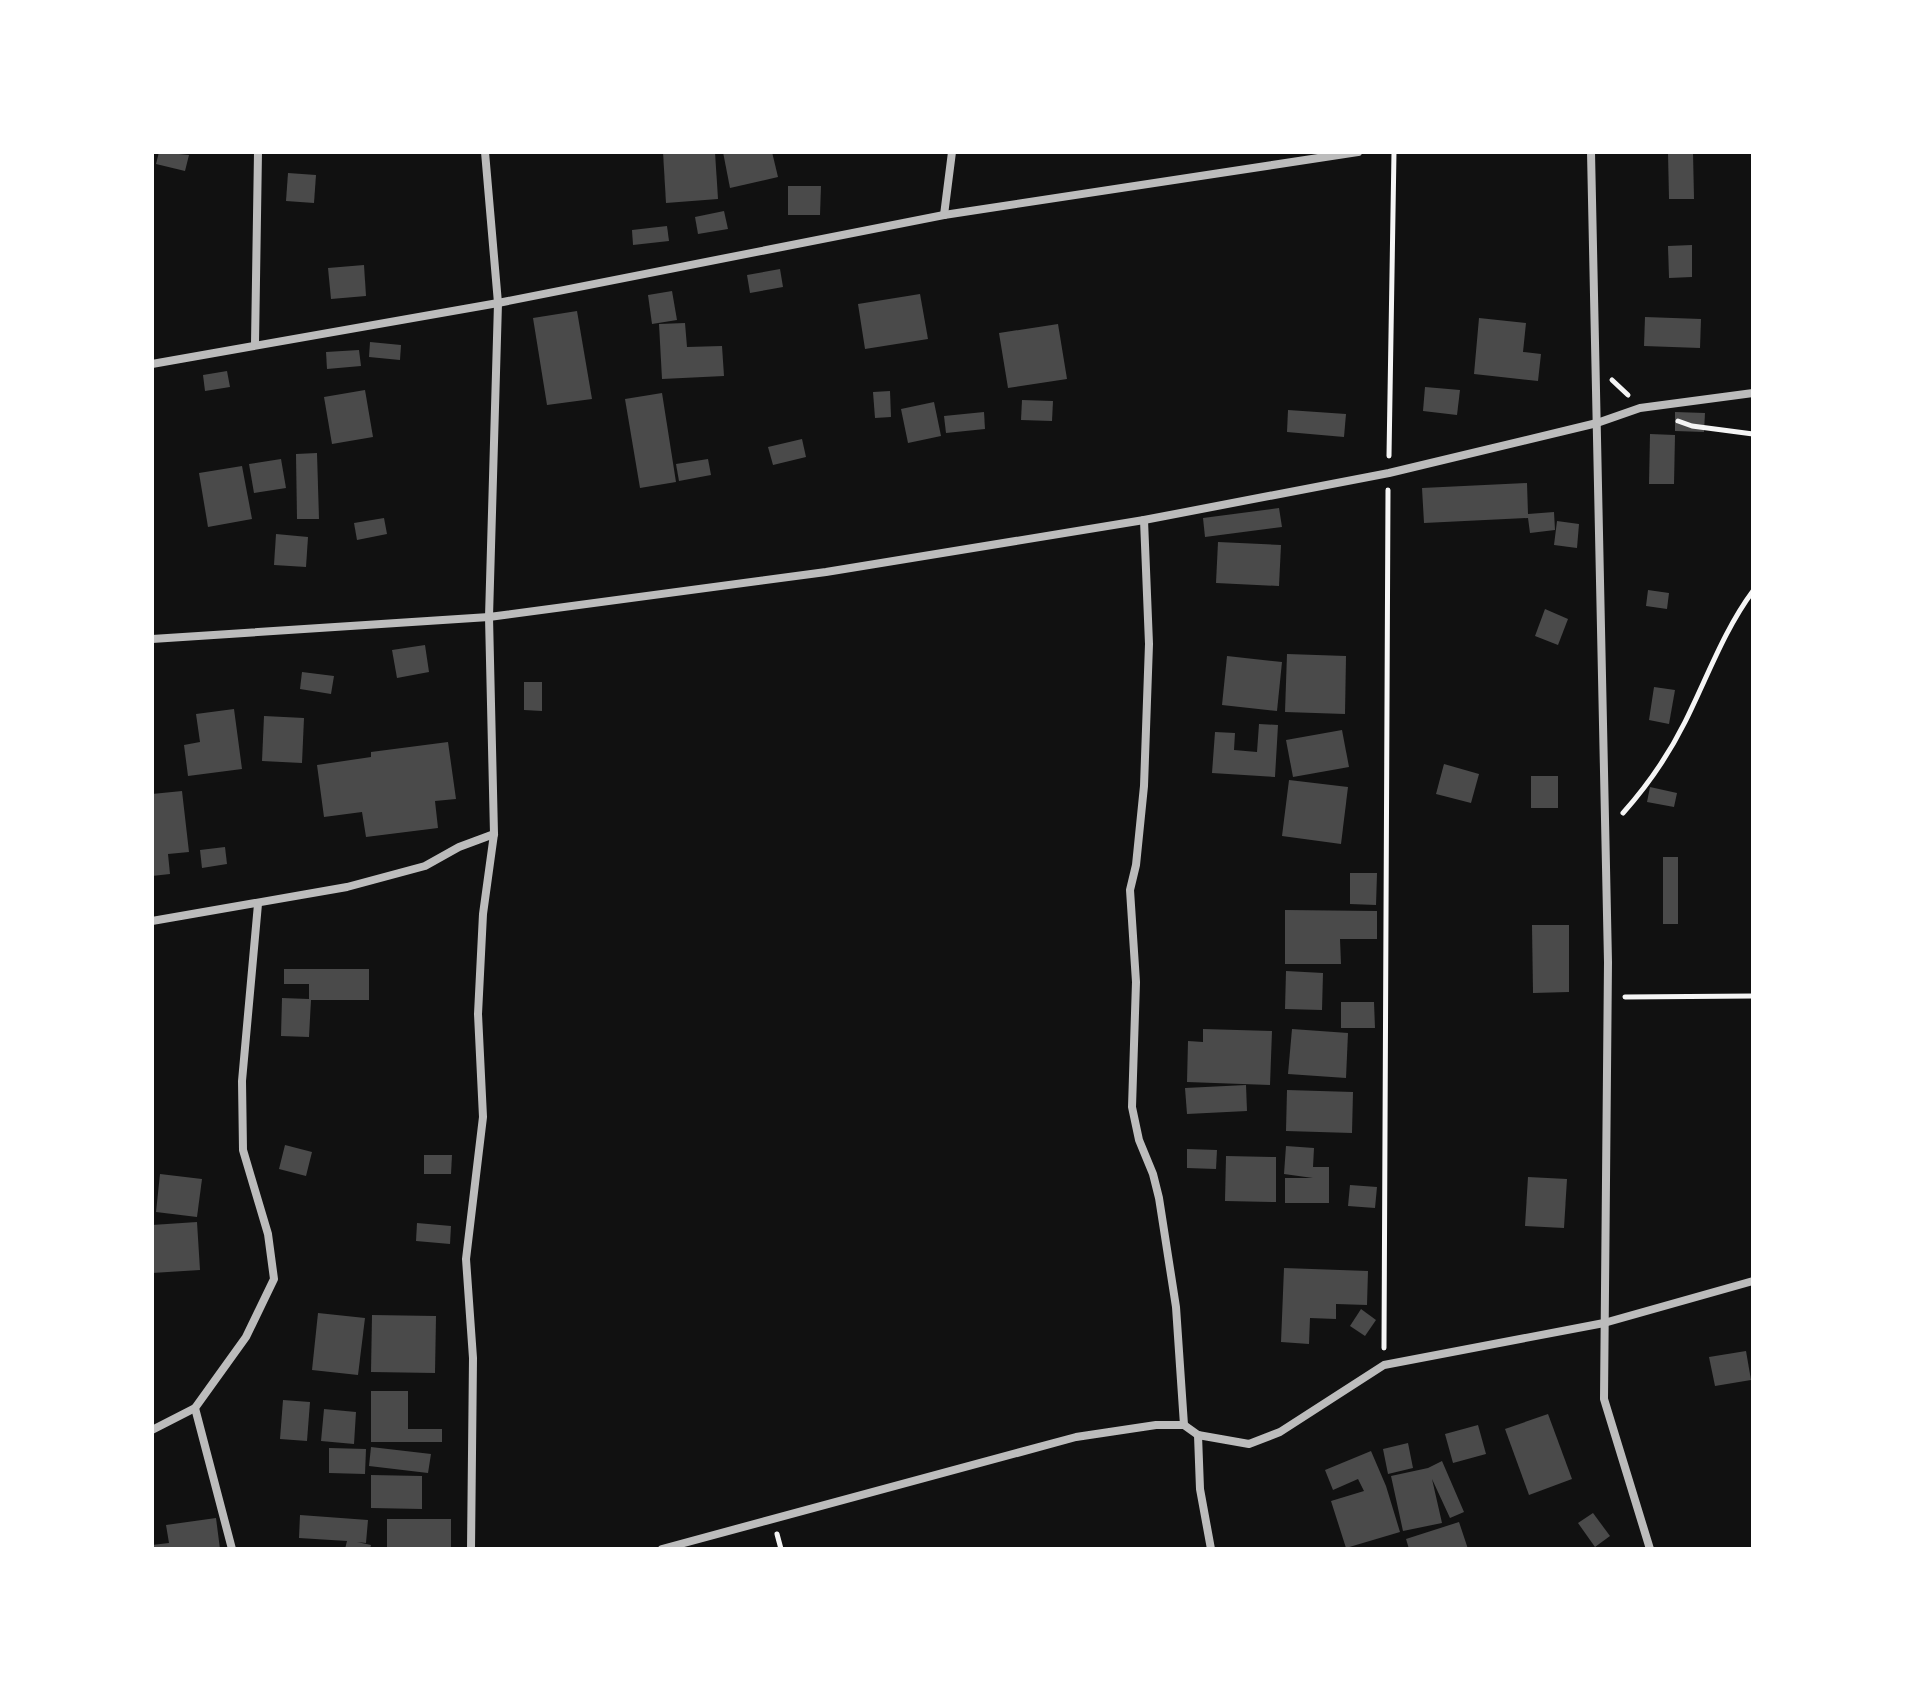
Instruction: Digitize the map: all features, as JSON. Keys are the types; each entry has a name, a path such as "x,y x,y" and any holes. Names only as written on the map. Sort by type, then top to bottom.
{"street":[{"path":"255,344 258,152"},
{"path":"471,1549 473,1358 466,1259 483,1117 478,1014 483,914 494,834 489,617 498,303 485,152"},
{"path":"944,215 952,152"},
{"path":"152,364 498,303 944,215 1358,152"},
{"path":"1591,152 1608,997 1604,1399 1650,1549"},
{"path":"152,639 489,617 826,572 1144,520 1389,473 1597,423 1640,408 1753,393"},
{"path":"1144,520 1149,644 1144,786 1136,865 1130,890 1136,982 1132,1107 1139,1140 1153,1174 1161,1214 1176,1307 1184,1425"},
{"path":"152,921 347,887 425,866 459,847 494,834"},
{"path":"152,1430 195,1408 246,1337 274,1279 268,1234 243,1150 242,1081 258,904"},
{"path":"662,1549 1076,1437 1156,1425 1184,1425 1198,1435 1249,1444 1280,1432 1384,1365 1604,1323 1753,1281"},
{"path":"195,1408 232,1549"},
{"path":"1198,1435 1200,1489 1211,1549"}],"path":[{"path":"1384,1365 1394,152"},
{"path":"1603,837 1653,779 1738,611 1753,591"},
{"path":"1608,997 1753,996"}],"building":[{"path":"159,152 189,155 185,171 156,164"},
{"path":"663,152 715,152 718,199 666,203"},
{"path":"723,152 772,152 778,177 730,188"},
{"path":"1668,152 1693,152 1694,199 1669,199"},
{"path":"288,173 316,175 314,203 286,201"},
{"path":"788,186 821,186 820,215 788,215"},
{"path":"724,211 728,229 698,234 695,217"},
{"path":"667,226 669,241 633,245 632,230"},
{"path":"1692,245 1692,277 1669,278 1668,246"},
{"path":"364,265 366,296 331,299 328,268"},
{"path":"780,269 783,287 750,293 747,275"},
{"path":"672,291 677,320 652,324 648,295"},
{"path":"920,294 928,339 865,349 858,304"},
{"path":"577,311 592,399 547,405 533,318"},
{"path":"1645,317 1701,319 1700,348 1644,346"},
{"path":"1479,318 1526,323 1523,352 1541,354 1538,381 1474,374"},
{"path":"685,323 687,347 722,346 724,376 662,379 659,324"},
{"path":"1058,324 1067,379 1008,388 999,333"},
{"path":"370,342 401,345 400,360 369,357"},
{"path":"359,350 361,366 327,369 326,352"},
{"path":"227,371 230,387 205,391 203,375"},
{"path":"1425,387 1460,390 1457,415 1423,411"},
{"path":"365,390 373,437 332,444 324,397"},
{"path":"890,391 891,417 875,418 873,392"},
{"path":"662,393 676,482 640,488 625,399"},
{"path":"1022,400 1053,401 1052,421 1021,420"},
{"path":"934,402 941,436 908,443 901,409"},
{"path":"1288,410 1346,414 1344,437 1287,432"},
{"path":"984,412 985,429 946,433 944,416"},
{"path":"1675,412 1705,413 1704,432 1675,431"},
{"path":"1650,434 1675,435 1674,484 1649,484"},
{"path":"802,439 806,457 773,465 768,447"},
{"path":"317,453 319,519 297,519 296,454"},
{"path":"281,459 286,488 254,493 249,464"},
{"path":"708,459 711,475 679,481 676,464"},
{"path":"242,466 252,519 208,527 199,473"},
{"path":"1527,483 1528,514 1554,512 1555,530 1530,533 1528,518 1424,523 1422,488"},
{"path":"1279,508 1282,527 1205,537 1203,518"},
{"path":"384,518 387,534 357,540 354,523"},
{"path":"1557,521 1579,524 1577,548 1554,545"},
{"path":"276,534 308,537 306,567 274,565"},
{"path":"1218,542 1281,545 1279,586 1216,583"},
{"path":"1648,590 1669,593 1667,609 1646,606"},
{"path":"1545,609 1568,619 1558,645 1535,636"},
{"path":"425,645 429,672 397,678 392,650"},
{"path":"1287,654 1346,656 1345,714 1285,712"},
{"path":"1227,656 1282,662 1277,711 1222,705"},
{"path":"302,672 334,676 331,694 300,689"},
{"path":"524,682 542,682 542,711 524,710"},
{"path":"1654,687 1675,690 1669,724 1649,720"},
{"path":"234,709 242,769 188,776 184,745 200,742 196,714"},
{"path":"264,716 304,718 302,763 262,761"},
{"path":"1259,724 1278,725 1275,777 1212,773 1215,732 1235,733 1234,750 1257,752"},
{"path":"1342,730 1349,767 1293,777 1286,740"},
{"path":"448,742 456,799 435,801 438,828 366,837 362,812 324,817 317,765 371,757 371,752"},
{"path":"1444,764 1479,774 1471,803 1436,794"},
{"path":"1531,776 1558,776 1558,808 1531,808"},
{"path":"1289,780 1348,787 1341,844 1282,836"},
{"path":"1650,787 1677,793 1674,807 1647,802"},
{"path":"182,791 189,852 168,854 170,874 152,876 152,794"},
{"path":"225,847 227,864 202,868 200,850"},
{"path":"1663,857 1678,857 1678,924 1663,924"},
{"path":"1350,873 1377,873 1376,905 1350,904"},
{"path":"1285,910 1377,911 1377,939 1340,939 1341,964 1285,964"},
{"path":"1532,925 1569,925 1569,992 1533,993"},
{"path":"284,969 369,969 369,1000 311,1000 309,1037 281,1036 282,998 309,999 309,984 284,984"},
{"path":"1286,971 1323,973 1322,1010 1285,1009"},
{"path":"1341,1002 1374,1002 1375,1028 1341,1028"},
{"path":"1203,1029 1272,1031 1270,1085 1187,1082 1188,1041 1203,1042"},
{"path":"1292,1029 1348,1033 1346,1078 1288,1074"},
{"path":"1246,1085 1247,1111 1187,1114 1185,1088"},
{"path":"1287,1090 1353,1092 1352,1133 1286,1131"},
{"path":"285,1145 312,1152 306,1176 279,1169"},
{"path":"1286,1146 1314,1148 1313,1167 1329,1167 1329,1203 1285,1203 1285,1178 1313,1178 1284,1174"},
{"path":"1187,1149 1217,1150 1216,1169 1187,1168"},
{"path":"424,1155 452,1155 451,1174 424,1174"},
{"path":"1226,1156 1276,1157 1276,1202 1225,1201"},
{"path":"160,1174 202,1179 197,1217 156,1212"},
{"path":"1528,1177 1567,1179 1564,1228 1525,1226"},
{"path":"1350,1185 1377,1187 1375,1208 1348,1206"},
{"path":"197,1222 200,1270 152,1273 152,1225"},
{"path":"417,1223 451,1226 450,1244 416,1241"},
{"path":"1284,1268 1368,1271 1367,1305 1336,1304 1336,1319 1310,1318 1309,1344 1281,1342"},
{"path":"1361,1309 1376,1320 1365,1336 1350,1326"},
{"path":"318,1313 365,1318 358,1375 312,1370"},
{"path":"372,1315 436,1316 435,1373 371,1372"},
{"path":"1746,1351 1751,1380 1715,1386 1709,1357"},
{"path":"371,1391 408,1391 408,1429 442,1429 442,1442 371,1442"},
{"path":"283,1400 310,1402 307,1441 280,1439"},
{"path":"324,1409 356,1412 354,1444 321,1441"},
{"path":"1548,1414 1572,1479 1529,1495 1505,1429"},
{"path":"1478,1425 1486,1454 1453,1463 1445,1434"},
{"path":"1408,1443 1413,1468 1388,1474 1383,1449"},
{"path":"371,1447 431,1454 428,1473 369,1466"},
{"path":"329,1448 366,1449 365,1474 329,1473"},
{"path":"1371,1451 1400,1532 1346,1548 1331,1501 1364,1491 1358,1479 1333,1490 1325,1470"},
{"path":"1442,1461 1464,1512 1450,1518 1432,1479 1442,1523 1403,1531 1391,1476 1428,1468"},
{"path":"371,1475 422,1476 422,1509 371,1508"},
{"path":"1593,1513 1610,1536 1595,1547 1578,1523"},
{"path":"300,1515 368,1520 366,1543 357,1542 371,1545 370,1549 345,1549 347,1541 299,1538"},
{"path":"216,1518 220,1549 152,1549 152,1545 169,1543 166,1525"},
{"path":"387,1519 451,1519 451,1549 387,1549"},
{"path":"1459,1522 1468,1549 1409,1549 1406,1539"}]}
